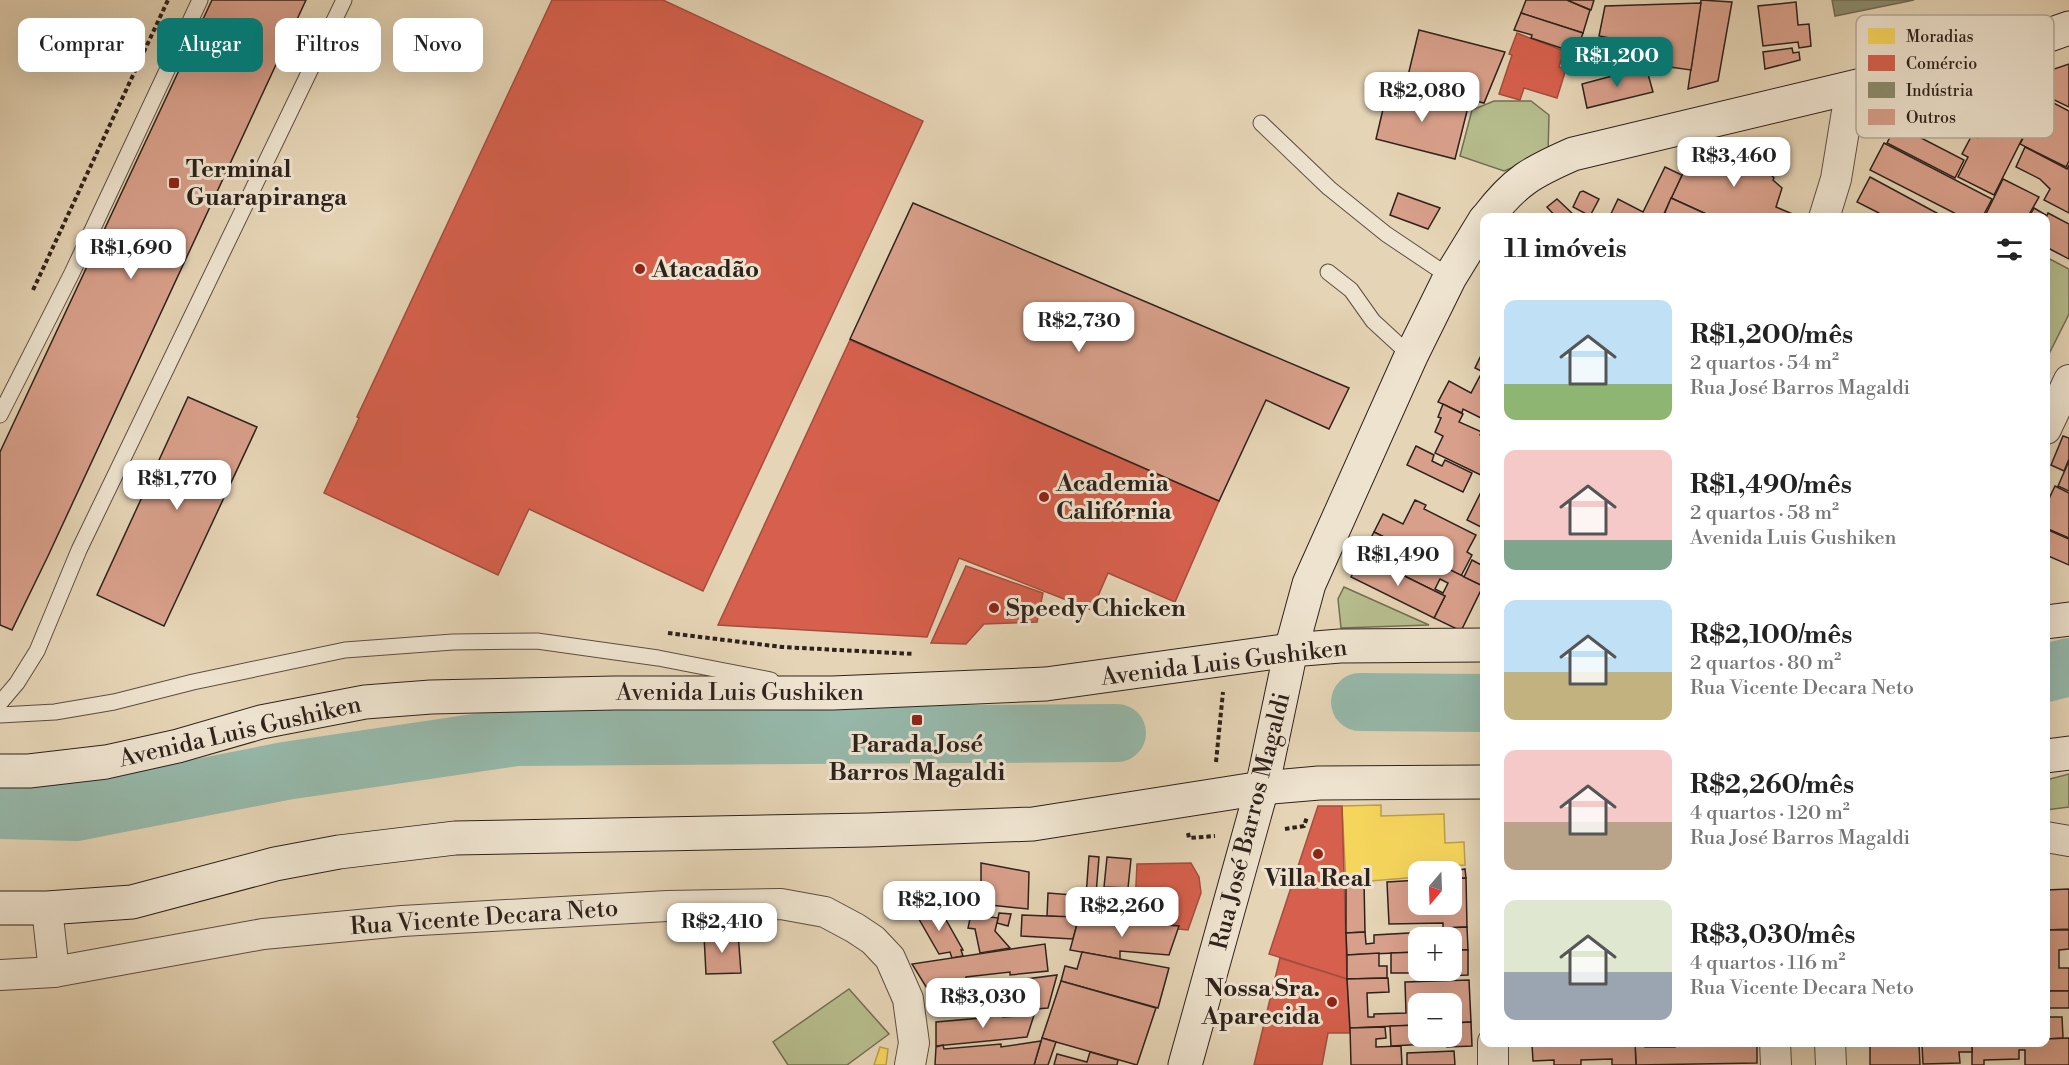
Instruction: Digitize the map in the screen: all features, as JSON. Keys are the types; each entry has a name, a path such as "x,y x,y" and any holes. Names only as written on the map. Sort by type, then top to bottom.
{"main road":[{"name":"Rua José Barros Magaldi","path":"2054,33 2069,28"},
{"name":"Rua José Barros Magaldi","path":"1491,213 1506,194 1535,171 1573,154 1856,86"},
{"name":"Rua José Barros Magaldi","path":"1185,1065 1262,788 1291,650 1309,584 1411,356 1450,277 1480,229"},
{"path":"2050,621 2069,618"},
{"name":"Avenida Luis Gushiken","path":"0,771 29,771 106,762 178,746 261,722 365,702 430,697 603,693 833,693 1046,684 1291,650 1340,646 1480,645"},
{"path":"2050,755 2069,753"},
{"path":"0,908 47,908 132,902 275,864 339,852 455,838 1033,824 1262,788 1319,783 1480,782"}],"street":[{"path":"1826,213 1836,179 1851,87"},
{"path":"2050,420 2069,380"},
{"path":"2050,838 2069,841"},
{"name":"Rua Vicente Decara Neto","path":"0,975 54,972 263,934 402,921 667,906 781,904 825,912 873,940 890,958 908,999 914,1043 910,1065"},
{"path":"47,908 54,972"},
{"path":"1493,1047 1493,1065"},
{"path":"1775,1047 1776,1065"},
{"path":"1830,1047 1831,1065"}],"lane":[{"path":"0,415 72,273 200,0"},
{"path":"0,703 17,683 37,651 79,550 344,0"},
{"path":"1261,123 1329,188 1386,234 1450,277"},
{"path":"1328,272 1351,290 1373,321 1411,356"},
{"path":"0,715 55,712 114,702 193,681 345,650 453,642 537,641 658,658 833,693"}],"path":[{"path":"32,294 168,0"},
{"path":"668,633 782,647 924,655"},
{"path":"1216,760 1223,694"}],"green space":[{"path":"1494,101 1531,101 1549,115 1548,153 1504,171 1460,156 1472,110"},
{"path":"2050,259 2069,269 2069,314 2050,352"},
{"path":"1344,587 1429,625 1341,628 1338,599"},
{"path":"2069,774 2069,807 2050,809 2050,779"},
{"path":"849,989 889,1034 847,1065 788,1065 773,1042"}],"building: Moradias":[{"path":"1381,805 1381,816 1444,814 1445,843 1464,842 1465,865 1462,865 1462,861 1408,861 1408,878 1346,883 1342,806"},
{"path":"880,1047 888,1049 886,1065 874,1065"}],"building: Comércio":[{"name":"Atacadão","path":"552,0 663,0 923,121 703,591 529,509 498,575 324,493 359,418 357,417"},
{"path":"1517,33 1564,51 1559,67 1566,69 1557,98 1524,88 1520,100 1499,94"},
{"path":"850,340 1219,501 1175,602 1108,573 1092,610 959,558 927,637 718,625"},
{"name":"Speedy Chicken","path":"966,566 1043,593 1037,622 984,624 966,644 931,643"},
{"path":"1318,806 1342,806 1347,979 1269,954"},
{"path":"1191,863 1199,877 1201,893 1188,930 1134,925 1137,864"},
{"path":"1280,958 1347,979 1350,1033 1328,1033 1322,1065 1254,1065"}],"building: Indústria":[{"path":"1832,0 1914,0 1835,16"}],"building: Outros":[{"name":"Terminal Guarapiranga","path":"212,0 306,0 298,18 275,18 275,67 12,630 0,625 0,452 178,72 263,72 263,18 204,18"},
{"path":"1526,0 1567,0 1590,10 1583,33 1521,13"},
{"path":"1567,0 1594,0 1591,10"},
{"path":"1701,0 1732,2 1718,81 1688,89"},
{"path":"1796,2 1798,25 1809,24 1811,46 1799,48 1798,42 1763,46 1758,6"},
{"path":"1701,3 1691,70 1605,58 1610,38 1599,36 1605,6"},
{"path":"1521,13 1583,33 1576,53 1514,30"},
{"path":"1419,30 1505,52 1484,103 1406,84"},
{"path":"1792,48 1793,53 1799,52 1800,60 1765,69 1763,52"},
{"path":"2069,64 2069,107 2054,100 2054,69"},
{"path":"1646,67 1653,92 1587,108 1582,84"},
{"path":"1388,88 1468,107 1455,159 1376,139"},
{"path":"2054,103 2069,111 2069,161 2066,167 2020,144 2023,138 2054,138"},
{"path":"1890,138 1921,138 1964,160 1955,178 1887,143"},
{"path":"1970,138 2022,138 1994,195 1958,177 1968,157 1962,154"},
{"path":"1884,143 1992,199 1985,213 1954,213 1870,170"},
{"path":"1779,147 1783,158 1762,165 1782,188 1776,207 1790,213 1704,213 1671,198 1685,169"},
{"path":"2025,147 2067,169 2069,165 2069,213 2044,200 2050,189 2040,179 2016,167"},
{"path":"1665,167 1682,175 1664,213 1611,213 1618,199 1643,212"},
{"path":"1870,177 1937,213 1879,213 1857,202"},
{"path":"2003,179 2039,197 2030,213 1986,213"},
{"path":"1583,191 1599,199 1592,213 1584,213 1573,207 1580,192"},
{"path":"1398,193 1440,208 1428,229 1390,215"},
{"path":"1671,198 1704,213 1665,213"},
{"path":"1557,199 1572,213 1552,213 1547,207"},
{"path":"913,203 1349,388 1329,429 1266,400 1219,501 850,339"},
{"path":"2034,208 2043,213 2031,213"},
{"path":"2050,214 2069,224 2069,259 2050,249"},
{"path":"1480,358 1480,370 1475,368"},
{"path":"1480,376 1480,418 1463,409 1462,413 1438,402 1449,381 1471,393"},
{"path":"188,397 257,427 164,626 97,595"},
{"path":"1443,404 1463,414 1459,422 1480,431 1480,475 1435,453 1443,436 1435,432 1441,418 1438,417"},
{"path":"2063,436 2069,438 2069,459 2064,471 2051,465"},
{"path":"1416,446 1434,455 1432,461 1442,466 1445,460 1472,473 1463,492 1407,465"},
{"path":"2069,461 2069,491 2058,486"},
{"path":"2055,486 2069,493 2069,538 2050,530 2050,497"},
{"path":"1480,494 1480,526 1467,520"},
{"path":"1415,500 1426,505 1424,509 1476,535 1467,552 1472,555 1461,576 1444,567 1446,564 1397,539 1395,543 1374,532 1383,514 1403,524"},
{"path":"2050,531 2069,539 2069,565 2050,557"},
{"path":"1374,532 1480,585 1480,592 1461,631 1434,618 1445,596 1362,555","holes":["1440,579 1448,583 1443,593 1435,589"]},
{"path":"1362,555 1445,596 1434,618 1351,577"},
{"path":"1472,560 1480,564 1480,585 1464,577"},
{"path":"1089,856 1099,857 1094,919 1047,916 1048,893 1086,896"},
{"path":"1107,857 1131,859 1128,888 1104,887"},
{"path":"981,863 1029,872 1028,909 981,904"},
{"path":"1465,869 1466,878 1462,878 1462,870"},
{"path":"1462,878 1466,878 1467,927 1443,927 1443,923 1389,924 1387,882 1408,881 1408,915 1462,915"},
{"path":"1364,882 1365,932 1346,933 1346,883"},
{"path":"2069,889 2069,929 2050,930 2050,890"},
{"path":"912,907 941,911 963,950 961,950 963,956 952,958 950,952 939,954"},
{"path":"999,913 1011,914 1008,926 997,923"},
{"path":"971,914 998,918 995,931 1010,948 980,953 975,929 968,928"},
{"path":"1022,915 1079,917 1073,939 1021,936"},
{"path":"1079,917 1179,926 1169,955 1120,951 1120,959 1070,950"},
{"path":"1462,927 1467,927 1468,950 1462,950"},
{"path":"2050,930 2069,930 2069,949 2059,950 2059,968 2069,968 2069,991 2050,991"},
{"path":"1365,932 1366,944 1374,943 1374,935 1408,933 1408,952 1347,955 1346,933"},
{"path":"738,933 741,973 706,974 704,935"},
{"path":"1045,944 1048,971 966,977 966,980 954,981 955,987 928,990 912,964"},
{"path":"1462,950 1468,950 1468,975 1462,975"},
{"path":"1082,952 1169,968 1158,1008 1061,981 1065,966 1077,969"},
{"path":"1408,952 1408,973 1391,973 1391,953"},
{"path":"1379,953 1379,966 1387,966 1387,978 1347,979 1347,955"},
{"path":"1057,975 1048,1008 1009,1011 1008,990 1027,989 1026,979"},
{"path":"1388,978 1389,992 1367,993 1368,1017 1374,1017 1374,1014 1406,1013 1405,982 1469,980 1471,1022 1462,1022 1462,993 1408,993 1408,1025 1350,1028 1347,979"},
{"path":"1061,981 1156,1008 1137,1065 1042,1038"},
{"path":"2050,991 2069,991 2069,1008 2050,1008"},
{"path":"1003,1011 1003,1017 1034,1015 1027,1037 936,1046 936,1022 981,1018 980,1012"},
{"path":"2050,1017 2062,1017 2063,1038 2050,1039"},
{"path":"1462,1022 1471,1022 1472,1046 1462,1046"},
{"path":"1408,1025 1408,1045 1391,1046 1390,1026"},
{"path":"1385,1027 1386,1038 1376,1039 1376,1047 1401,1046 1402,1065 1351,1065 1350,1028"},
{"path":"1042,1038 1056,1042 1048,1065 1034,1065"},
{"path":"2069,1038 2069,1065 2025,1065 2025,1050 2019,1050 2019,1059 1984,1060 1984,1065 1972,1065 1972,1047 2050,1047 2050,1039"},
{"path":"1041,1041 1034,1065 935,1065 936,1047 943,1045 944,1049 1001,1044 1001,1047"},
{"path":"1532,1047 1635,1047 1636,1065 1612,1065 1612,1059 1581,1060 1581,1065 1554,1065 1554,1060 1533,1061"},
{"path":"1635,1047 1757,1047 1757,1063 1636,1065"},
{"path":"1870,1047 1919,1047 1920,1065 1870,1065"},
{"path":"1922,1047 1972,1047 1972,1052 1959,1052 1960,1063 1923,1064"},
{"path":"1454,1051 1455,1065 1407,1065 1407,1053"},
{"path":"1090,1052 1118,1060 1117,1065 1054,1065 1057,1054 1087,1062"}],"waterway":[{"path":"2050,672 2069,667"},
{"path":"1360,702 1480,703"},
{"path":"0,810 76,812 285,771 516,737 1117,733"}],"place":[{"name":"Terminal Guarapiranga","path":"174,183"},
{"name":"Atacadão","path":"640,269"},
{"name":"Academia Califórnia","path":"1044,497"},
{"name":"Speedy Chicken","path":"994,608"},
{"name":"Parada José Barros Magaldi","path":"917,720"},
{"name":"Villa Real","path":"1318,854"},
{"name":"Nossa Sra. Aparecida","path":"1332,1002"}]}
